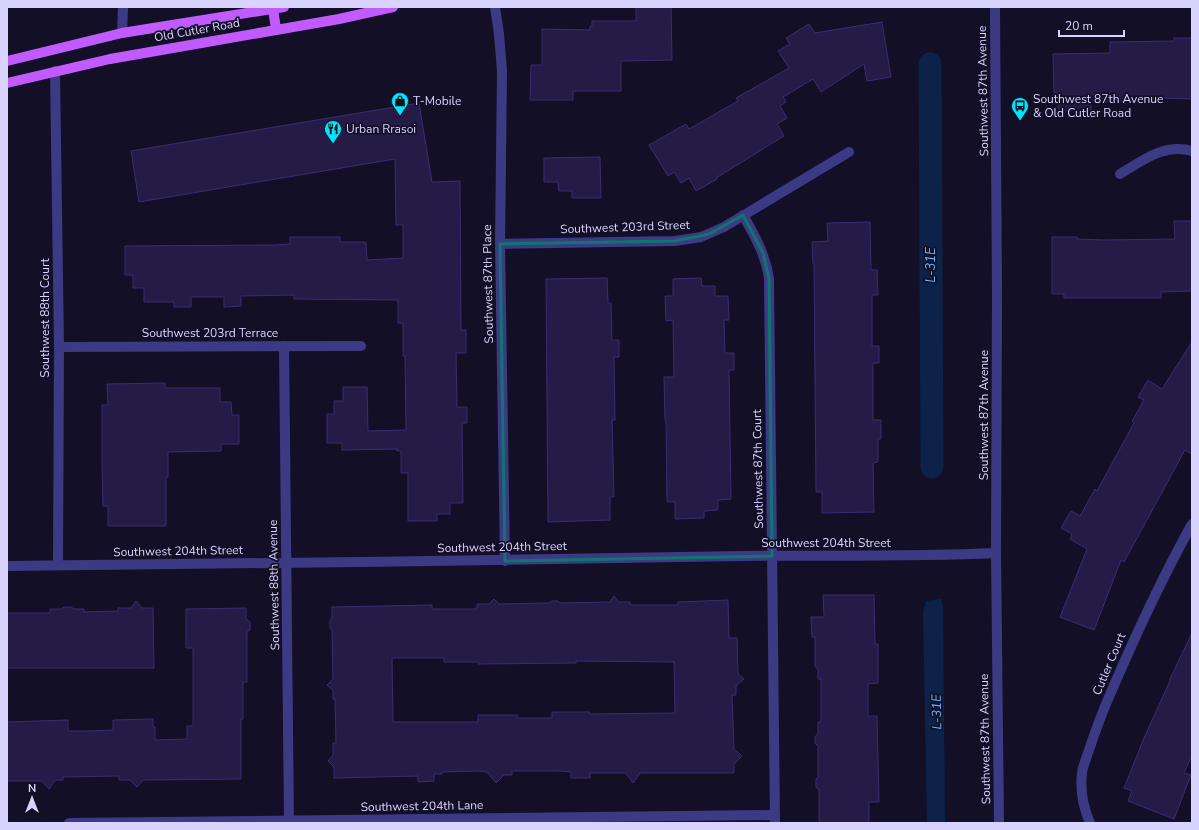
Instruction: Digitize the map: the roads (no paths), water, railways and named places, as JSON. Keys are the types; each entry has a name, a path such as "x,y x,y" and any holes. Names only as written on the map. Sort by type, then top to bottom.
{"main road":[{"name":"Old Cutler Road","path":"7,61 122,33 284,7"},
{"name":"Old Cutler Road","path":"8,80 110,59 393,7"},
{"path":"273,9 276,29"}],"street":[{"path":"122,33 123,7"},
{"name":"Southwest 87th Place","path":"495,7 502,71 500,244 505,561"},
{"name":"Southwest 87th Avenue","path":"995,7 997,285 996,553 999,823"},
{"name":"Southwest 88th Court","path":"55,71 59,347 58,565"},
{"path":"1120,174 1157,152 1180,148 1192,151"},
{"name":"Southwest 203rd Street","path":"500,244 675,241 701,237 743,216 849,152"},
{"name":"Southwest 87th Court","path":"743,216 765,259 769,279 775,819"},
{"name":"Southwest 88th Avenue","path":"284,346 289,822"},
{"name":"Southwest 203rd Terrace","path":"59,347 361,346"},
{"name":"Cutler Court","path":"1090,823 1084,807 1082,782 1084,766 1090,745 1103,710 1134,639 1162,580 1192,524"},
{"name":"Southwest 204th Street","path":"7,566 505,561 772,556 951,555 996,553"},
{"name":"Southwest 204th Lane","path":"69,823 775,819"}],"water":[{"name":"L-31E","path":"941,599 943,606 945,823 927,823 923,612 926,601"}],"waterway":[{"name":"L-31E","path":"930,64 932,467"}],"place":[{"name":"T-Mobile","path":"400,116"},
{"name":"Southwest 87th Avenue & Old Cutler Road","path":"1020,121"},
{"name":"Urban Rrasoi","path":"333,144"}]}
